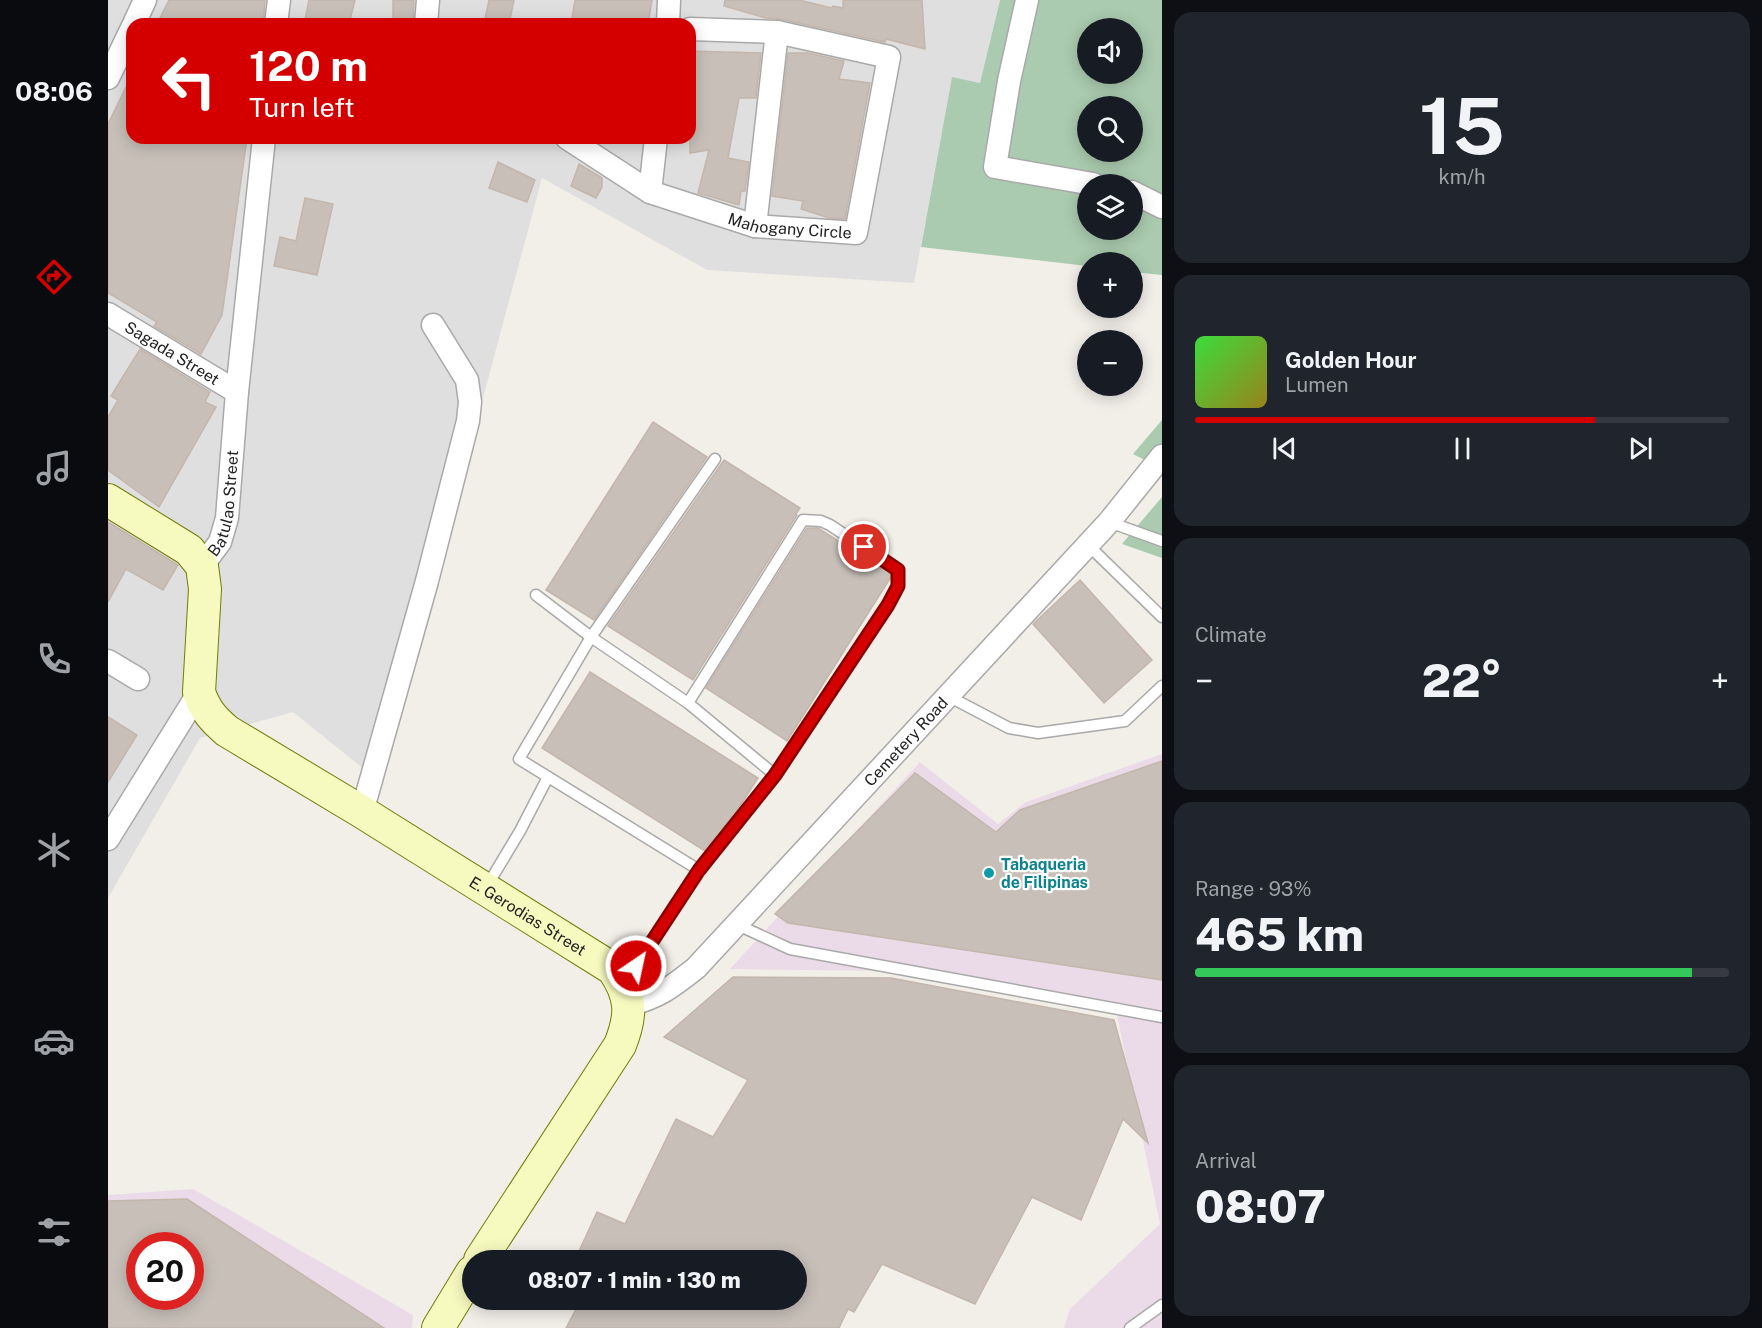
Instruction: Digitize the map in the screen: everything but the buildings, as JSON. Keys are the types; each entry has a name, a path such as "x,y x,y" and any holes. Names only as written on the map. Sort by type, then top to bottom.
{"street":[{"path":"137,18 146,0"},
{"path":"277,18 279,0"},
{"path":"426,18 428,0"},
{"path":"668,18 669,0"},
{"path":"1027,0 1009,81 994,166 1077,181"},
{"path":"696,29 777,32 755,226"},
{"name":"Mahogany Circle","path":"576,144 650,192 755,226 856,233 889,57 777,32"},
{"path":"108,78 126,40"},
{"name":"Batulao Street","path":"108,839 199,692 205,589 202,566 220,542 227,518 237,392 263,144"},
{"path":"650,192 655,144"},
{"path":"1143,198 1162,207"},
{"name":"Sagada Street","path":"108,314 237,392"},
{"path":"362,812 427,581 468,422 470,402 467,380 433,325"},
{"name":"Cemetery Road","path":"626,994 651,999 668,990 696,968 1109,522 1162,456"},
{"path":"108,500 189,550 202,566"},
{"path":"108,661 138,679"},
{"name":"E. Gerodias Street","path":"199,692 212,718 227,731 362,812 612,969 626,994"},
{"path":"487,1250 620,1046 628,1026 626,994"},
{"path":"438,1328 462,1288"}],"lane":[{"path":"699,870 519,759 591,637 715,459"},
{"path":"626,994 699,870 775,775 888,605 898,586 898,570 830,525 821,521 803,520 688,704"},
{"path":"1109,522 1162,541"},
{"path":"1088,545 1162,617"},
{"path":"536,595 591,637 688,704 775,775"},
{"path":"948,696 1009,728 1038,733 1125,721 1162,686"},
{"path":"485,890 520,831 548,777"},
{"path":"738,925 790,949 1162,1017"},
{"path":"1130,1328 1162,1305"}],"shaded area":[{"path":"108,0 1000,0 980,83 952,78 914,283 707,270 542,178 380,782 293,712 200,738 108,898"},
{"name":"Tabaqueria de Filipinas","path":"1162,754 1162,1328 1064,1328 1070,1309 1160,1224 1116,1010 891,971 730,969 920,762 998,824 1026,802"},
{"path":"193,1189 413,1315 412,1328 108,1328 108,1195"}],"green space":[{"path":"1000,0 1162,0 1162,275 1143,273 1143,252 1077,252 1077,265 921,247 952,77 980,83"},
{"path":"1162,420 1162,469 1133,454"},
{"path":"1162,497 1162,558 1122,544"}],"place":[{"name":"Tabaqueria de Filipinas","path":"989,873"}],"route":[{"path":"636,966 699,870 775,775 888,605 898,586 898,570 864,547"}]}
